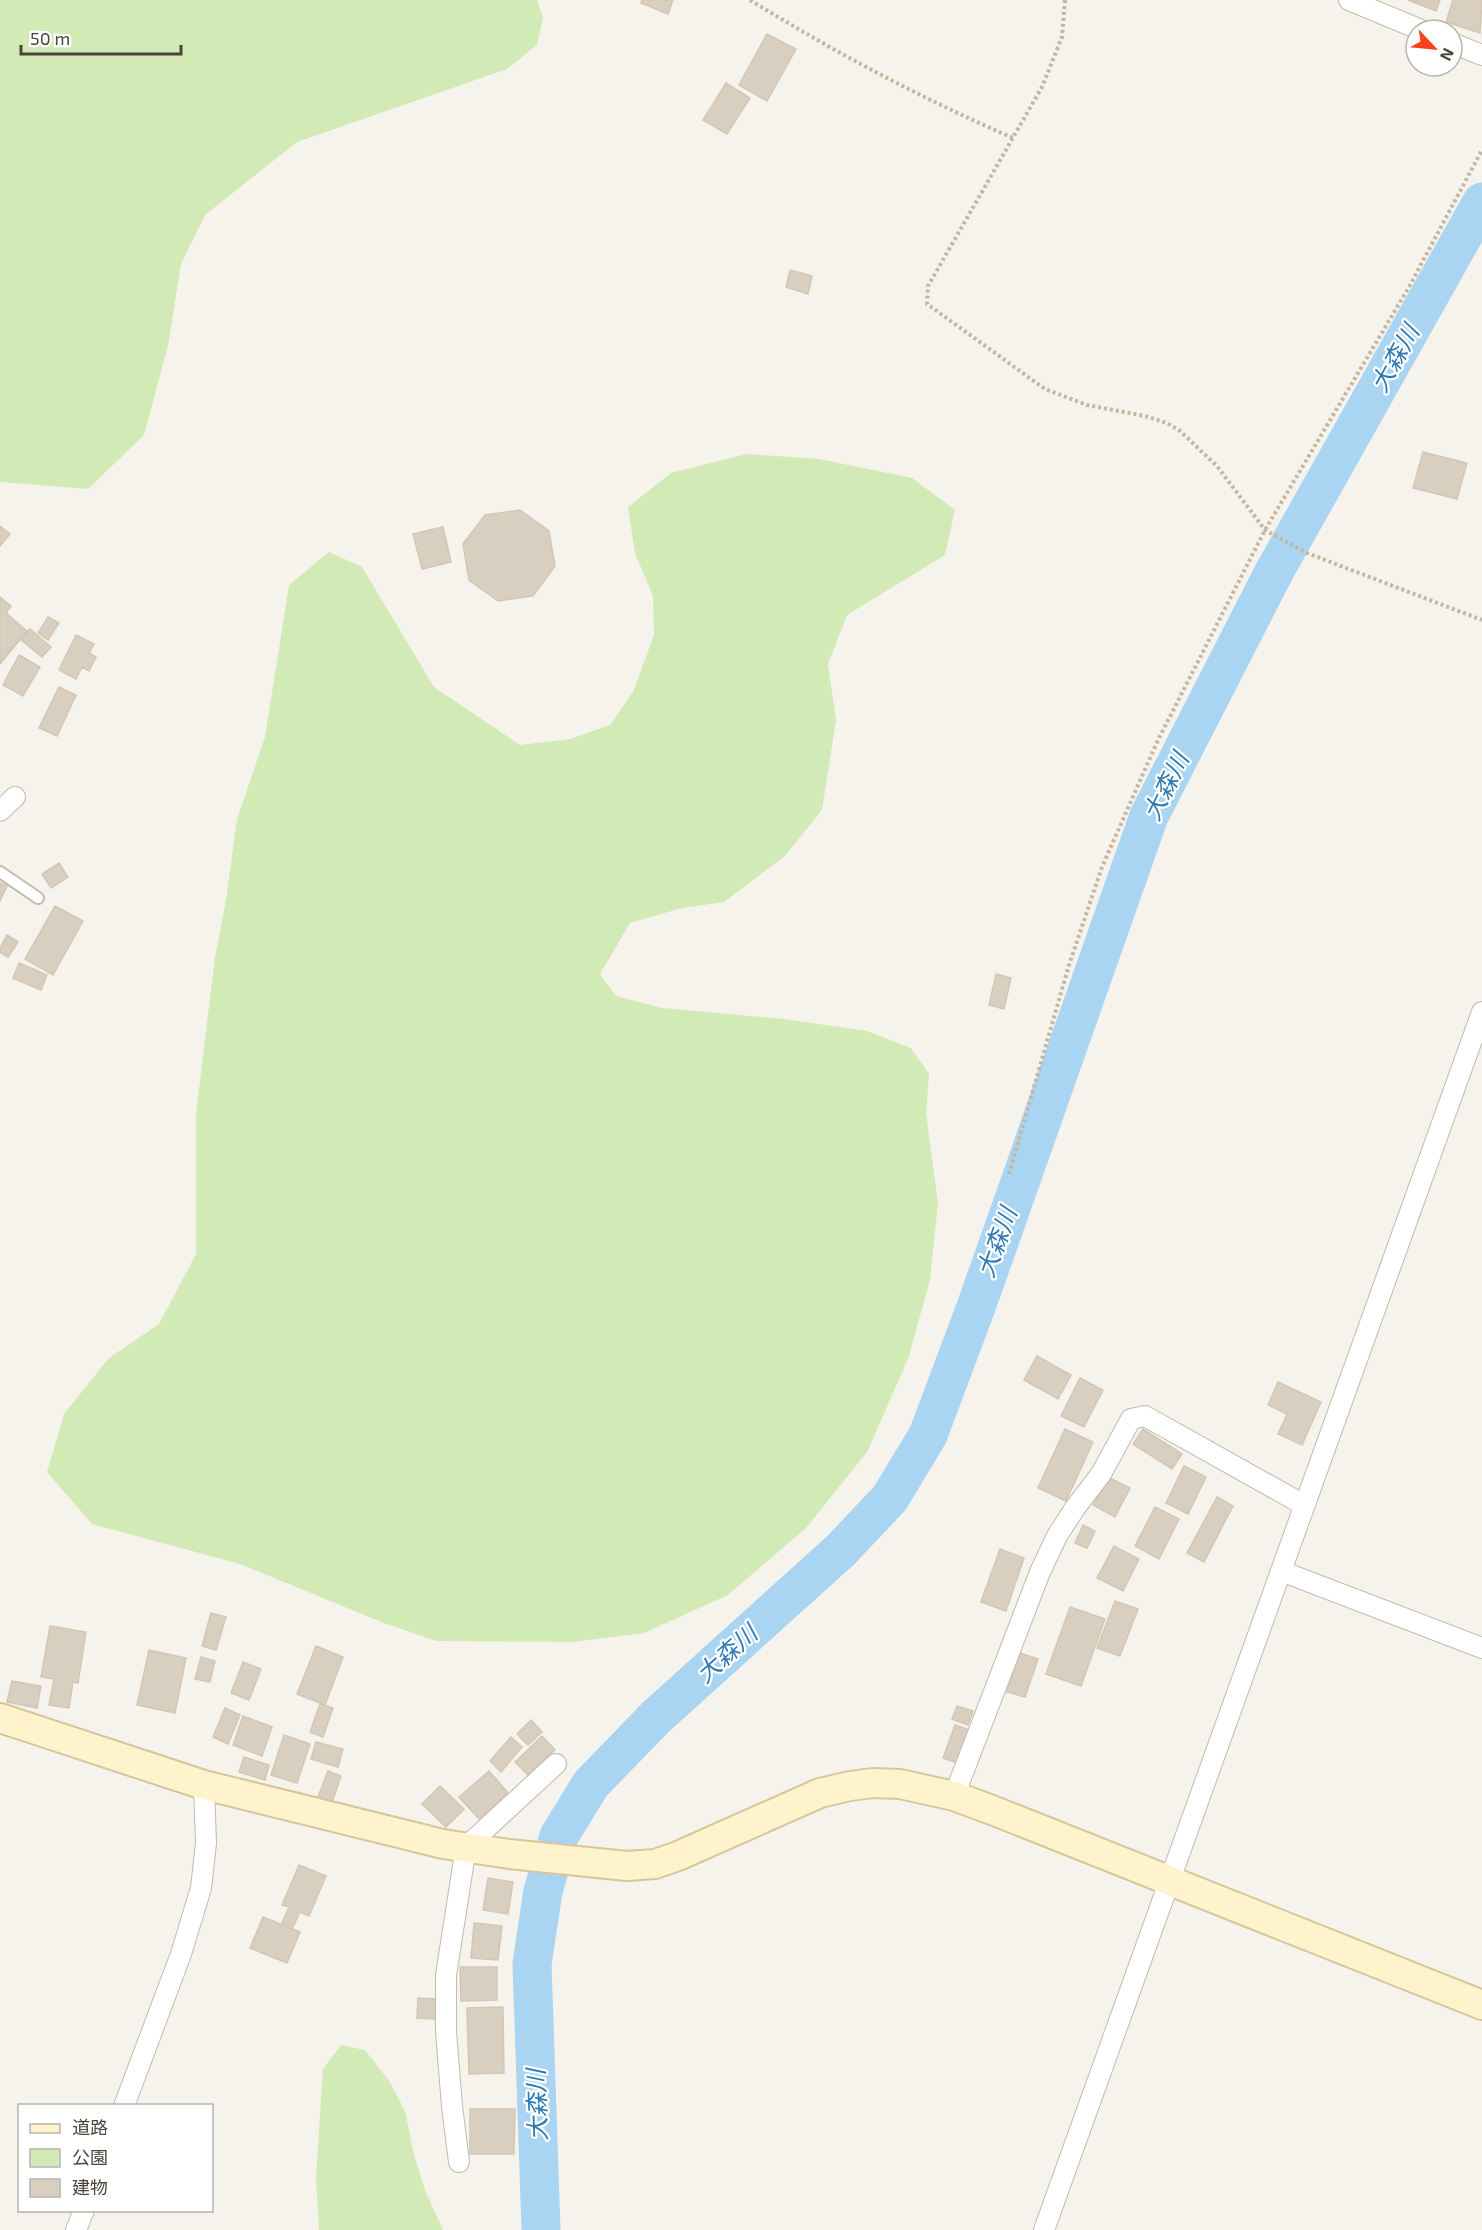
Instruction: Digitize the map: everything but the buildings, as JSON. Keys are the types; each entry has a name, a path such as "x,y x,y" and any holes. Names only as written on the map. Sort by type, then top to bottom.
{"street":[{"path":"1349,0 1404,23"},
{"path":"1464,48 1482,55"},
{"path":"0,810 15,797"},
{"path":"1044,2230 1482,1012"},
{"path":"954,1796 1040,1572 1057,1536 1101,1474 1131,1419 1145,1416 1304,1505"},
{"path":"1281,1570 1482,1648"},
{"path":"0,1718 204,1785 323,1815 466,1847 509,1854 627,1866 655,1864 726,1836 820,1793 873,1783 900,1784 954,1796 1482,2005"},
{"path":"459,2162 446,2032 446,1975 466,1847 556,1764"},
{"path":"125,2104 181,1954 201,1888 206,1843 204,1785"},
{"path":"76,2230 84,2212"}],"lane":[{"path":"0,872 38,898"}],"path":[{"path":"750,0 815,40 880,75 936,104 1013,138"},
{"path":"1065,0 1062,38 1042,87 928,286 927,304 1045,389 1087,405 1145,416 1167,423 1180,431 1217,466 1264,530 1307,553 1482,620"},
{"path":"1008,1174 1069,965 1102,867 1158,740 1264,530 1409,287 1482,150"}],"green space":[{"path":"0,0 537,0 543,18 537,45 507,69 297,142 205,215 181,264 168,346 144,435 88,489 0,482"},
{"path":"746,454 819,459 912,478 955,510 945,555 847,615 828,664 836,720 822,810 785,856 724,902 682,908 630,923 600,974 616,996 662,1008 784,1019 867,1031 911,1048 929,1074 926,1113 938,1203 930,1280 908,1359 867,1452 806,1528 728,1595 644,1633 573,1642 436,1641 384,1623 240,1564 92,1524 47,1472 64,1414 109,1358 159,1324 196,1254 196,1114 215,957 226,900 237,819 265,737 289,585 329,552 362,567 434,687 520,745 570,739 610,725 633,692 654,635 653,596 635,553 628,507 671,473"},
{"path":"341,2045 365,2050 390,2082 405,2111 414,2155 425,2190 443,2230 319,2230 316,2177 323,2069"}],"waterway":[{"name":"大森川","path":"541,2230 532,1964 543,1891 559,1836 591,1784 656,1717 841,1550 890,1498 928,1435 976,1307 1149,816 1274,572 1482,202"}]}
